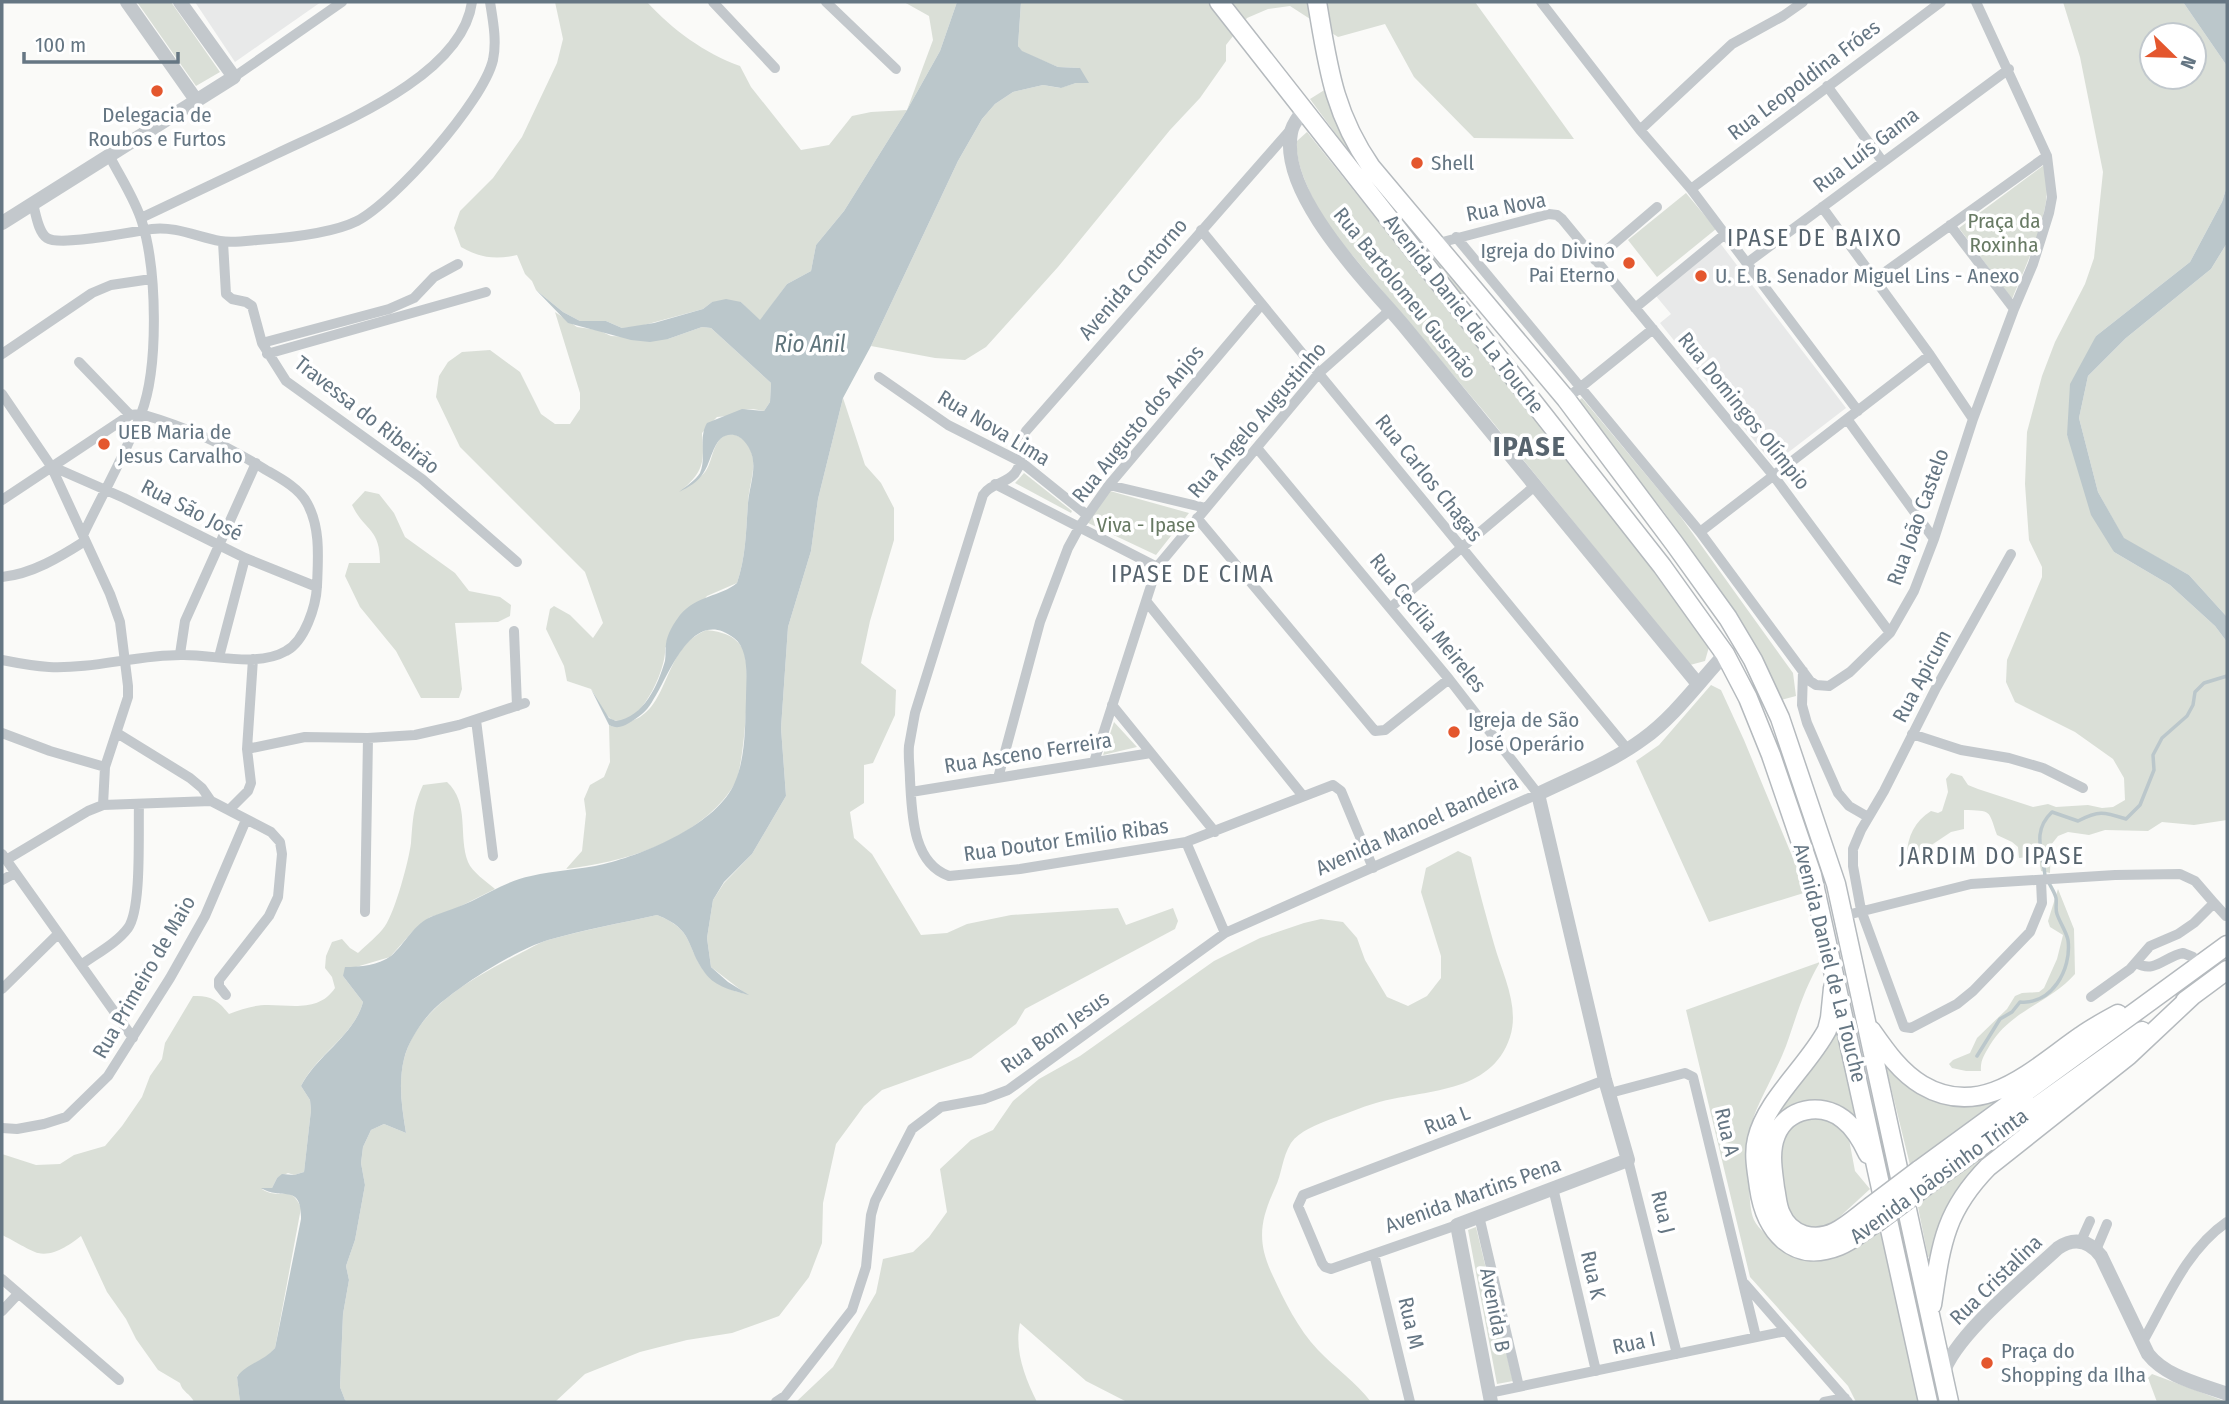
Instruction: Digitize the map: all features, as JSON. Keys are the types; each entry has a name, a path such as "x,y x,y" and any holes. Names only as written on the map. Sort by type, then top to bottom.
{"main road":[{"name":"Avenida Daniel de La Touche","path":"1219,2 1662,566 1725,654 1748,698 1792,815 1816,889 1928,1402"},
{"name":"Avenida Daniel de La Touche","path":"1317,2 1330,78 1340,113 1358,148 1435,244 1516,338 1624,477 1728,618 1753,660 1780,718 1836,884 1949,1402"},
{"path":"1462,314 1471,305 1479,306 1502,330 1516,338"},
{"path":"1575,454 1608,482 1614,484 1624,477"},
{"name":"Avenida Joãosinho Trinta","path":"1835,971 1827,1030 1768,1114 1757,1139 1755,1163 1761,1208 1768,1224 1786,1242 1810,1251 1822,1251 1843,1244 1873,1215 2227,945"},
{"name":"Avenida Joãosinho Trinta","path":"1923,1178 2227,970"},
{"path":"1866,1024 1890,1056 1922,1085 1947,1095 1977,1097 2014,1084 2084,1034 2179,981"},
{"path":"1930,1315 1943,1241 1954,1212 1970,1185 1988,1167 2128,1056 2193,995"},
{"name":"Avenida Joãosinho Trinta","path":"1873,1215 1827,1236 1809,1237 1793,1229 1779,1211 1773,1172 1772,1154 1780,1127 1793,1115 1803,1111 1822,1110 1838,1115 1858,1134 1880,1181"}],"street":[{"path":"127,2 196,100"},
{"path":"180,2 234,77"},
{"path":"2,223 234,77 342,2"},
{"path":"141,218 394,95 448,51 467,20 472,2"},
{"path":"33,204 42,233 53,240 122,235 151,229 174,230 222,242 259,240 335,229 356,221 382,204 412,175 485,82 494,52 490,2"},
{"path":"713,2 775,68"},
{"path":"826,2 896,69"},
{"path":"1541,2 1640,130 1691,189 1858,411"},
{"path":"1640,130 1732,44 1803,2"},
{"name":"Rua Leopoldina Fróes","path":"1691,189 1941,2"},
{"name":"Rua João Castelo","path":"1456,237 1700,533 1803,671 1816,685 1829,686 1858,665 1890,633 1914,591 1973,419 2033,264 2049,213 2052,197 2047,156 1976,2"},
{"name":"Rua Luís Gama","path":"1747,263 2008,69"},
{"path":"1827,86 1883,162"},
{"path":"1292,128 1304,109"},
{"name":"Avenida Contorno","path":"1021,462 1022,441 1026,430 1292,128"},
{"name":"Rua Bartolomeu Gusmão","path":"1292,128 1290,145 1294,169 1314,214 1355,270 1698,684"},
{"path":"2,577 15,576 39,567 84,538 150,377 153,352 151,279 145,231 109,155"},
{"path":"1874,280 2047,156"},
{"path":"1595,260 1657,207"},
{"path":"1822,207 1930,355 1973,419"},
{"name":"Rua Nova","path":"1456,237 1549,214 1562,219"},
{"name":"Rua Domingos Olímpio","path":"1562,219 1773,475 1890,633"},
{"path":"1950,225 2014,309"},
{"name":"Rua Carlos Chagas","path":"1201,230 1628,750"},
{"path":"1635,308 1725,234"},
{"path":"1435,244 1456,237"},
{"name":"Travessa do Ribeirão","path":"222,242 226,294 251,306 265,348 286,381 422,479 517,562"},
{"path":"265,348 407,302 434,277 458,264"},
{"path":"2,354 92,293 111,285 151,279"},
{"path":"265,348 396,319 486,292"},
{"name":"Rua Augusto dos Anjos","path":"998,778 1040,622 1068,548 1080,526 1109,485 1262,304"},
{"name":"Rua Ângelo Augustinho","path":"1094,762 1157,567 1319,373 1390,310"},
{"path":"1566,400 1653,328"},
{"path":"1700,533 1930,355"},
{"path":"2,660 49,667 180,654 253,659 272,656 287,651 299,639 310,614 317,587 318,540 307,502 300,494 279,477 209,437 135,415 79,362"},
{"name":"Rua Nova Lima","path":"879,377 948,425 1021,462 1087,515"},
{"path":"2,394 51,466 110,594 120,622 128,697 105,767 103,806"},
{"path":"2,500 51,466 135,415"},
{"path":"1847,419 1934,539"},
{"name":"Rua Cecília Meireles","path":"1256,448 1449,679 1538,794 1607,1087"},
{"name":"Rua Doutor Emilio Ribas","path":"1021,462 1011,477 995,484 983,495 924,681 909,749 916,835 930,864 940,873 950,876 1020,869 1186,842 1333,785 1341,791 1373,868"},
{"path":"180,654 186,621 256,463"},
{"name":"Rua São José","path":"51,466 105,489 245,558 317,587"},
{"path":"995,484 1157,567"},
{"path":"1109,485 1206,508"},
{"path":"1390,608 1535,485"},
{"path":"1197,518 1375,731 1385,730 1449,679"},
{"name":"Rua Apicum","path":"2011,554 1941,678 1856,839 1853,857 1861,910 1904,1027 1910,1028 1956,1004 1995,970 2035,924 2042,903 2040,881"},
{"path":"219,657 245,558"},
{"path":"1146,601 1303,796"},
{"path":"247,749 304,737 368,738 415,735 476,720 521,704 514,631"},
{"name":"Avenida Manoel Bandeira","path":"1225,933 1538,794 1628,750 1655,730 1725,654"},
{"path":"229,810 250,787 247,749 253,659"},
{"path":"1803,671 1802,705 1807,723 1838,793 1849,806 1868,817"},
{"path":"1112,705 1215,832"},
{"path":"476,720 493,856"},
{"path":"2,733 105,767"},
{"path":"117,733 190,778 202,788 211,801 271,832 280,842 282,854 278,897 269,916 219,980 219,986 226,995"},
{"path":"1912,734 1961,750 2035,766 2054,772 2083,788"},
{"path":"365,912 368,738"},
{"name":"Rua Asceno Ferreira","path":"911,792 1151,753"},
{"path":"133,1038 4,857 88,811 103,806 211,801"},
{"path":"81,965 122,935 132,922 136,903 139,804"},
{"name":"Rua Primeiro de Maio","path":"2,1128 18,1129 66,1117 108,1076 205,916 246,820"},
{"path":"1186,842 1225,933"},
{"path":"2,880 15,873"},
{"path":"1843,916 1971,884 2115,875 2180,874 2195,881 2226,916"},
{"path":"2091,998 2137,963 2150,946 2178,934 2194,923 2214,903"},
{"name":"Rua Bom Jesus","path":"776,1402 785,1396 852,1310 866,1267 875,1201 912,1129 941,1107 984,1099 1008,1090 1225,933"},
{"path":"2,989 58,934"},
{"path":"2137,963 2144,967 2153,967 2183,953 2193,957 2200,966"},
{"name":"Rua A","path":"1607,1087 1685,1073 1693,1077 1756,1337"},
{"name":"Rua J","path":"1607,1087 1677,1354"},
{"name":"Rua L","path":"1331,1269 1325,1268 1322,1263 1298,1206 1303,1195 1607,1087"},
{"name":"Avenida Martins Pena","path":"1331,1269 1457,1225 1628,1160"},
{"name":"Rua K","path":"1553,1188 1596,1371"},
{"path":"1479,1216 1519,1387"},
{"path":"2090,1221 2081,1241 2096,1250 2108,1268 2148,1354 2160,1367 2227,1394"},
{"path":"2142,1343 2189,1261 2210,1235 2227,1222"},
{"path":"2096,1250 2107,1224"},
{"name":"Avenida B","path":"1457,1225 1490,1398"},
{"name":"Rua Cristalina","path":"1943,1376 1954,1350 1992,1310 2058,1248 2071,1241 2081,1241"},
{"name":"Rua M","path":"1374,1254 1410,1402"},
{"path":"2,1279 119,1380"},
{"name":"Rua A","path":"1744,1282 1846,1400"},
{"path":"2,1311 18,1294"},
{"name":"Rua I","path":"1490,1398 1519,1387 1786,1331"},
{"path":"1824,1402 1846,1400"}],"shaded area":[{"path":"195,2 321,2 235,62"},
{"path":"1720,243 1846,408 1773,464 1660,323 1671,314 1656,296"}],"green space":[{"path":"137,2 171,2 220,72 196,86"},
{"path":"555,2 647,2 690,40 740,66 751,87 801,150 829,145 852,116 907,110 844,211 816,245 811,271 787,284 760,321 741,302 712,302 703,309 637,327 622,328 606,321 580,321 563,312 536,290 517,255 488,257 461,247 454,228 460,211 493,178 522,137 557,63 563,39"},
{"path":"904,2 957,2 940,51 907,110 933,40 929,16"},
{"path":"1021,2 1475,2 1574,139 1474,138 1414,77 1385,24 1338,37 1290,6 1268,9 1247,18 1226,45 1226,61 1200,98 1170,130 1058,267 986,347 965,360 935,358 871,346 958,161 982,119 995,104 1013,92 1043,85 1060,88 1076,83 1080,68 1058,67 1022,52 1018,46"},
{"path":"2063,2 2183,2 2196,21 2138,21 2138,91 2208,91 2208,38 2227,66 2227,186 2222,202 2190,262 2096,336 2067,435 2114,552 2170,585 2215,626 2227,642 2227,820 2194,825 2162,822 2148,831 2105,830 2089,835 2068,832 2058,836 2051,845 2050,873 2041,871 2039,859 2035,856 2019,858 2018,847 1997,835 1988,813 1964,810 1964,829 1951,832 1912,858 1907,855 1913,830 1931,811 1942,811 1948,792 1946,779 1951,773 1962,776 1968,785 2033,807 2048,804 2056,807 2088,805 2102,808 2113,807 2125,800 2124,778 2113,759 2075,732 2015,702 2006,682 2007,660 2042,577 2042,567 2029,540 2025,484 2027,432 2042,376 2055,342 2085,284 2094,258 2103,172 2080,57"},
{"path":"1326,89 1470,292 1461,295 1377,190 1310,99"},
{"path":"1307,132 1637,549 1709,647 1705,661 1690,665 1486,414 1326,224 1306,184 1299,161 1297,141"},
{"name":"Praça da Roxinha","path":"2044,165 2047,188 2043,215 2012,299 1959,228"},
{"path":"1686,193 1716,229 1657,277 1628,240"},
{"path":"2227,243 2227,617 2189,575 2124,539 2098,492 2079,418 2088,376 2126,338 2211,269"},
{"path":"555,312 577,327 598,330 611,336 668,339 702,327 711,328 771,383 770,402 764,411 749,409 717,417 702,433 702,464 696,476 683,489 705,472 721,438 726,435 738,436 750,448 753,471 744,553 737,583 707,596 665,648 657,682 642,707 623,721 610,718 591,689 567,681 564,666 546,629 550,609 554,606 570,615 593,638 603,623 585,572 460,447 436,397 439,376 448,362 462,352 490,350 520,372 541,414 555,424 570,424 580,409 580,393"},
{"path":"843,398 865,465 881,483 894,508 894,540 870,621 861,663 896,690 895,715 873,763 864,765 864,803 850,812 854,838 872,854 921,935 947,933 967,924 1011,915 1118,908 1126,925 1173,908 1178,921 1175,929 1025,1009 1016,1024 971,1058 882,1090 864,1106 836,1144 823,1203 822,1243 809,1277 779,1316 732,1333 687,1340 640,1352 585,1374 555,1402 348,1402 340,1387 343,1314 349,1280 346,1266 355,1240 365,1185 361,1163 363,1147 371,1130 384,1124 406,1133 401,1086 404,1059 411,1040 435,1009 467,983 548,940 657,915 683,932 698,961 712,980 746,994 711,967 707,938 713,900 724,883 752,854 786,796 781,728 788,627 811,551 818,499"},
{"path":"1582,398 1678,513 1793,673 1796,696 1781,700 1747,631 1664,512 1577,402"},
{"path":"1024,473 1072,511 1071,513 1015,483"},
{"path":"365,491 379,494 394,513 405,537 455,573 469,591 500,597 511,605 510,616 498,622 455,623 462,689 459,698 421,698 396,651 360,607 345,576 349,563 380,563 375,536 352,505"},
{"name":"Viva - Ipase","path":"1110,491 1189,513 1156,555 1086,522"},
{"path":"707,630 732,637 743,649 746,659 746,715 736,782 708,815 672,839 631,856 566,869 582,851 586,814 584,799 590,785 604,777 610,762 609,725 614,727 634,720 650,708 683,647"},
{"path":"1711,685 1721,690 1807,892 1709,922 1636,761 1659,745"},
{"path":"1114,722 1137,747 1103,755"},
{"path":"447,782 459,800 468,862 476,873 495,889 451,911 430,917 413,931 390,957 356,967 343,976 363,1002 352,1025 316,1064 301,1086 310,1100 311,1110 304,1172 294,1175 288,1173 277,1178 272,1188 262,1189 274,1194 289,1194 297,1200 301,1208 275,1348 267,1357 237,1376 240,1402 194,1402 180,1383 158,1370 136,1339 107,1292 81,1236 61,1249 44,1254 2,1235 2,1154 36,1165 60,1164 74,1155 105,1146 142,1097 150,1076 162,1059 165,1043 193,996 213,999 229,1014 258,1006 304,1006 329,996 335,988 332,977 325,968 326,956 332,942 342,939 358,953 385,926 405,873 415,807 423,785"},
{"path":"1458,851 1471,857 1509,990 1513,1025 1501,1056 1488,1070 1472,1080 1370,1105 1304,1131 1288,1148 1262,1230 1267,1262 1304,1333 1371,1402 1127,1402 1086,1381 1020,1323 1020,1354 1037,1402 796,1402 833,1367 876,1293 883,1259 913,1252 929,1237 947,1212 940,1169 971,1140 993,1130 1013,1101 1039,1079 1080,1056 1214,961 1260,938 1321,919 1343,922 1357,938 1365,960 1387,997 1408,1006 1427,996 1441,978 1441,956 1421,892 1426,868"},
{"path":"2058,889 2074,929 2075,974 2054,992 2020,1014 1999,1033 1983,1057 1981,1071 1952,1068 1949,1064 1970,1053 1977,1038 2007,1009 2015,996 2039,992 2044,988 2057,959 2063,935 2050,927 2048,921"},
{"path":"1820,962 1750,1129 1747,1165 1752,1213 1760,1228 1784,1250 1885,1221 1920,1402 1856,1402 1848,1386 1750,1277 1686,1010"},
{"path":"1833,1029 1840,1030 1859,1119 1855,1122 1828,1105 1770,1138 1767,1126"},
{"path":"1885,1063 1909,1082 2009,1094 1910,1165"},
{"path":"1803,1117 1828,1119 1848,1134 1855,1171 1870,1189 1833,1223 1820,1229 1801,1224 1787,1213 1777,1158 1784,1131"},
{"path":"2019,1121 2026,1129 1988,1159 1936,1254 1928,1257 1917,1202"},
{"path":"1476,1227 1513,1381 1497,1384 1468,1230"},
{"path":"2152,1374 2227,1402 2157,1402 2148,1378"}],"water":[{"name":"Rio Anil","path":"957,2 1021,2 1018,46 1022,51 1058,67 1080,68 1089,83 1076,83 1061,88 1043,85 1013,92 995,104 982,119 958,161 871,346 843,398 818,499 811,551 788,627 781,728 786,796 752,854 724,882 713,900 707,938 711,967 749,995 725,988 709,978 684,933 657,915 575,933 535,945 488,970 445,1000 420,1026 404,1059 401,1087 406,1133 384,1124 371,1130 363,1147 361,1163 365,1185 355,1240 346,1266 349,1280 343,1314 340,1387 348,1402 240,1402 237,1377 275,1348 301,1219 298,1200 294,1196 261,1188 272,1188 282,1174 304,1172 311,1110 310,1100 301,1086 352,1025 363,1002 343,976 345,967 381,962 391,956 426,919 516,880 604,864 659,845 697,824 713,811 726,797 739,772 744,740 746,674 743,650 734,638 719,630 705,631 694,637 683,648 647,709 622,726 609,725 591,689 609,718 616,721 634,713 642,707 658,680 665,661 668,636 680,615 701,600 737,583 744,553 753,471 749,448 738,436 725,436 718,442 702,476 679,492 700,473 703,435 707,423 742,409 764,411 770,402 771,383 711,328 702,327 668,339 650,342 631,340 568,323 536,290 563,312 580,321 606,321 622,328 654,323 703,309 712,302 726,299 741,302 760,320 787,284 811,271 816,245 844,211 940,51"},
{"path":"2183,2 2227,2 2227,66 2208,38 2208,21 2196,21"},
{"path":"2227,186 2227,243 2211,269 2126,338 2088,376 2079,418 2098,492 2124,538 2189,575 2227,617 2227,642 2215,626 2170,585 2114,552 2091,515 2067,435 2070,384 2096,336 2190,262 2222,202"}],"waterway":[{"path":"2045,876 2040,835 2052,812 2078,821 2102,813 2126,819 2140,805 2154,770 2153,755 2162,738 2187,716 2193,705 2195,692 2204,683 2227,676"},
{"path":"1977,1056 2000,1019 2012,1012 2020,1002 2041,998 2050,992 2063,974 2067,963 2068,940 2057,914 2056,898 2049,883"}],"place":[{"name":"Delegacia de Roubos e Furtos","path":"157,91"},
{"name":"Shell","path":"1417,163"},
{"name":"Igreja do Divino Pai Eterno","path":"1629,263"},
{"name":"U. E. B. Senador Miguel Lins - Anexo","path":"1701,276"},
{"name":"UEB Maria de Jesus Carvalho","path":"104,444"},
{"name":"Igreja de São José Operário","path":"1454,732"},
{"name":"Praça do Shopping da Ilha","path":"1987,1363"}],"district":[{"name":"IPASE DE BAIXO","path":"1815,238"},
{"name":"IPASE","path":"1530,446"},
{"name":"IPASE DE CIMA","path":"1193,574"},
{"name":"JARDIM DO IPASE","path":"1992,856"}]}
